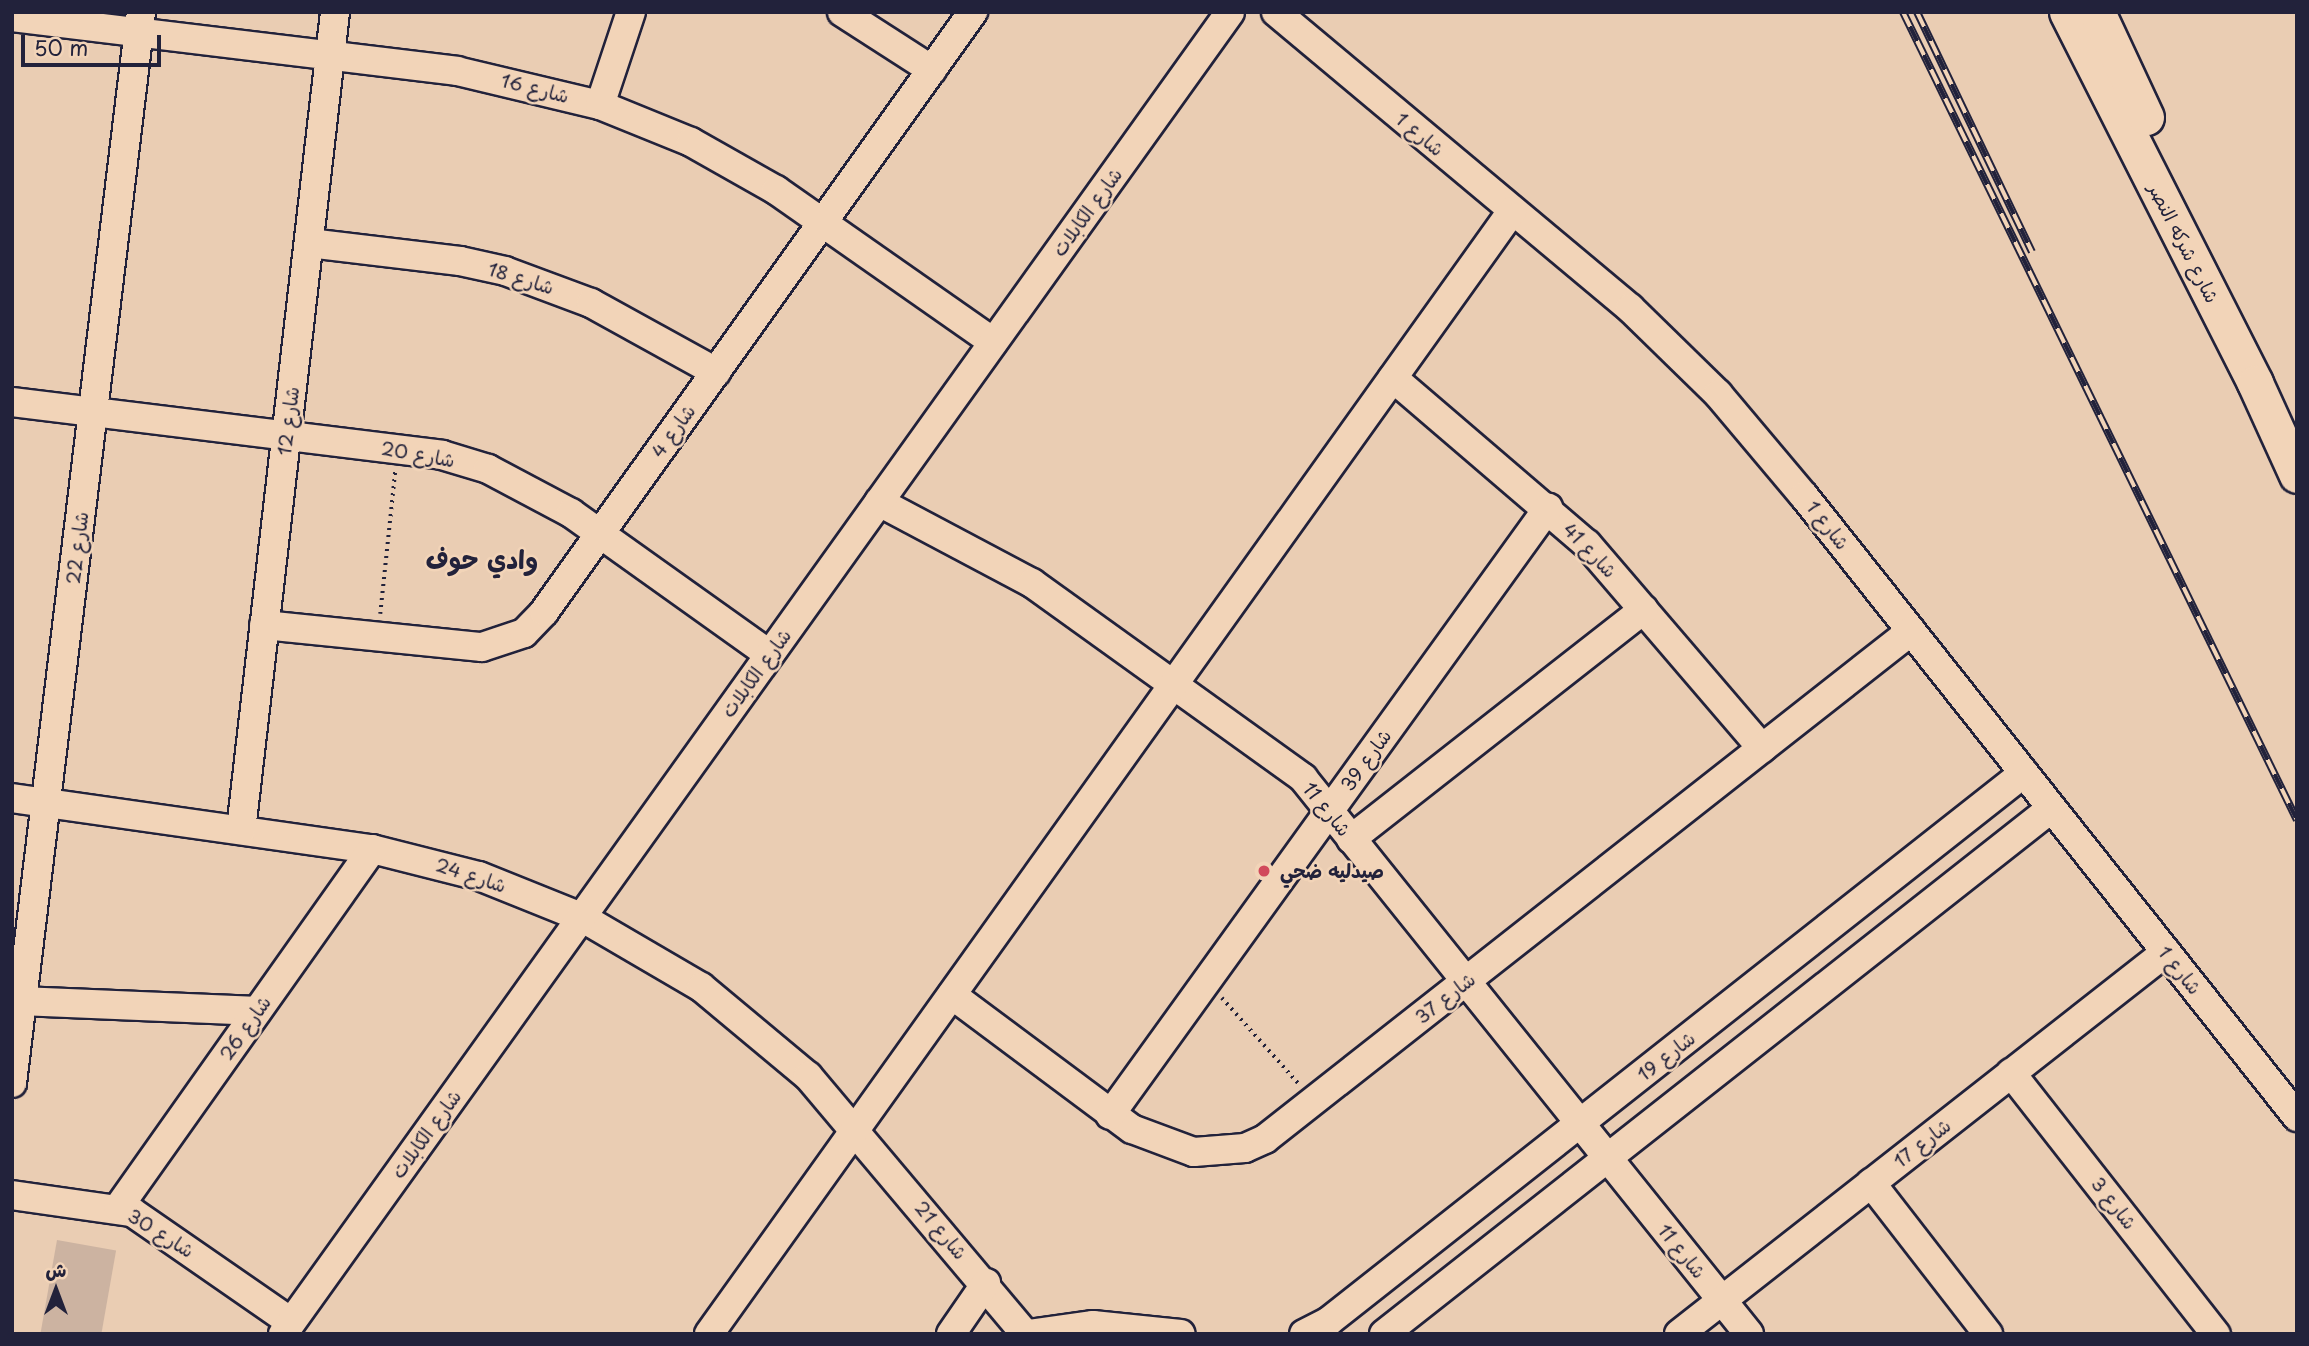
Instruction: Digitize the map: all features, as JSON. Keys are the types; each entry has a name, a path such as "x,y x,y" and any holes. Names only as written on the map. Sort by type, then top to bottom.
{"main road":[{"name":"شارع شركه النصر","path":"2067,12 2262,380 2297,436"},
{"name":"شارع شركه النصر","path":"2097,12 2262,380 2297,475"}],"street":[{"name":"شارع 12","path":"241,830 335,12"},
{"path":"600,106 631,12"},
{"path":"842,12 932,70"},
{"name":"شارع 4","path":"264,625 482,647 511,640 535,624 973,12"},
{"name":"شارع الكابلات","path":"287,1328 1230,12"},
{"name":"شارع 1","path":"1276,12 1676,349 1804,496 2297,1117"},
{"name":"شارع 16","path":"12,17 140,22 330,55 505,80 600,106 734,165 823,222 993,342"},
{"name":"شارع 22","path":"12,1083 140,22"},
{"path":"709,1334 1512,211"},
{"name":"شارع 18","path":"309,243 460,261 505,271 591,303 716,372"},
{"name":"شارع 41","path":"1393,378 1548,508 1644,609 1762,748"},
{"name":"شارع 20","path":"12,402 442,455 488,469 531,488 769,654"},
{"name":"شارع 11","path":"878,502 1032,583 1303,778 1749,1334"},
{"name":"شارع 39","path":"1110,1115 1548,508"},
{"path":"1351,839 1644,609"},
{"name":"شارع 37","path":"952,995 1110,1115 1148,1138 1179,1149 1224,1153 1265,1139 1911,631"},
{"name":"شارع 19","path":"1304,1334 1329,1321 2024,773"},
{"name":"شارع 24","path":"12,798 372,849 479,876 581,917 643,949 712,996 808,1076 856,1128"},
{"path":"1384,1334 2052,808"},
{"name":"شارع 26","path":"118,1208 372,849"},
{"name":"شارع 17","path":"1679,1334 2166,952"},
{"path":"22,1001 257,1011"},
{"name":"شارع 3","path":"2011,1073 2216,1334"},
{"name":"شارع 21","path":"856,1128 1027,1334"},
{"path":"1871,1183 1988,1334"},
{"name":"شارع 30","path":"12,1195 118,1208 145,1219 287,1328"},
{"path":"951,1334 986,1283"},
{"path":"1027,1334 1093,1325 1181,1334"}],"path":[{"path":"377,637 398,449"},
{"path":"1206,981 1314,1100"}],"shaded area":[{"path":"57,1240 116,1250 101,1334 41,1334"}],"railway":[{"path":"1903,12 2297,820"},
{"path":"1917,12 2032,252"}],"place":[{"name":"صيدليه ضحي","path":"1264,871"}],"district":[{"name":"وادي حوف","path":"482,559"}]}
